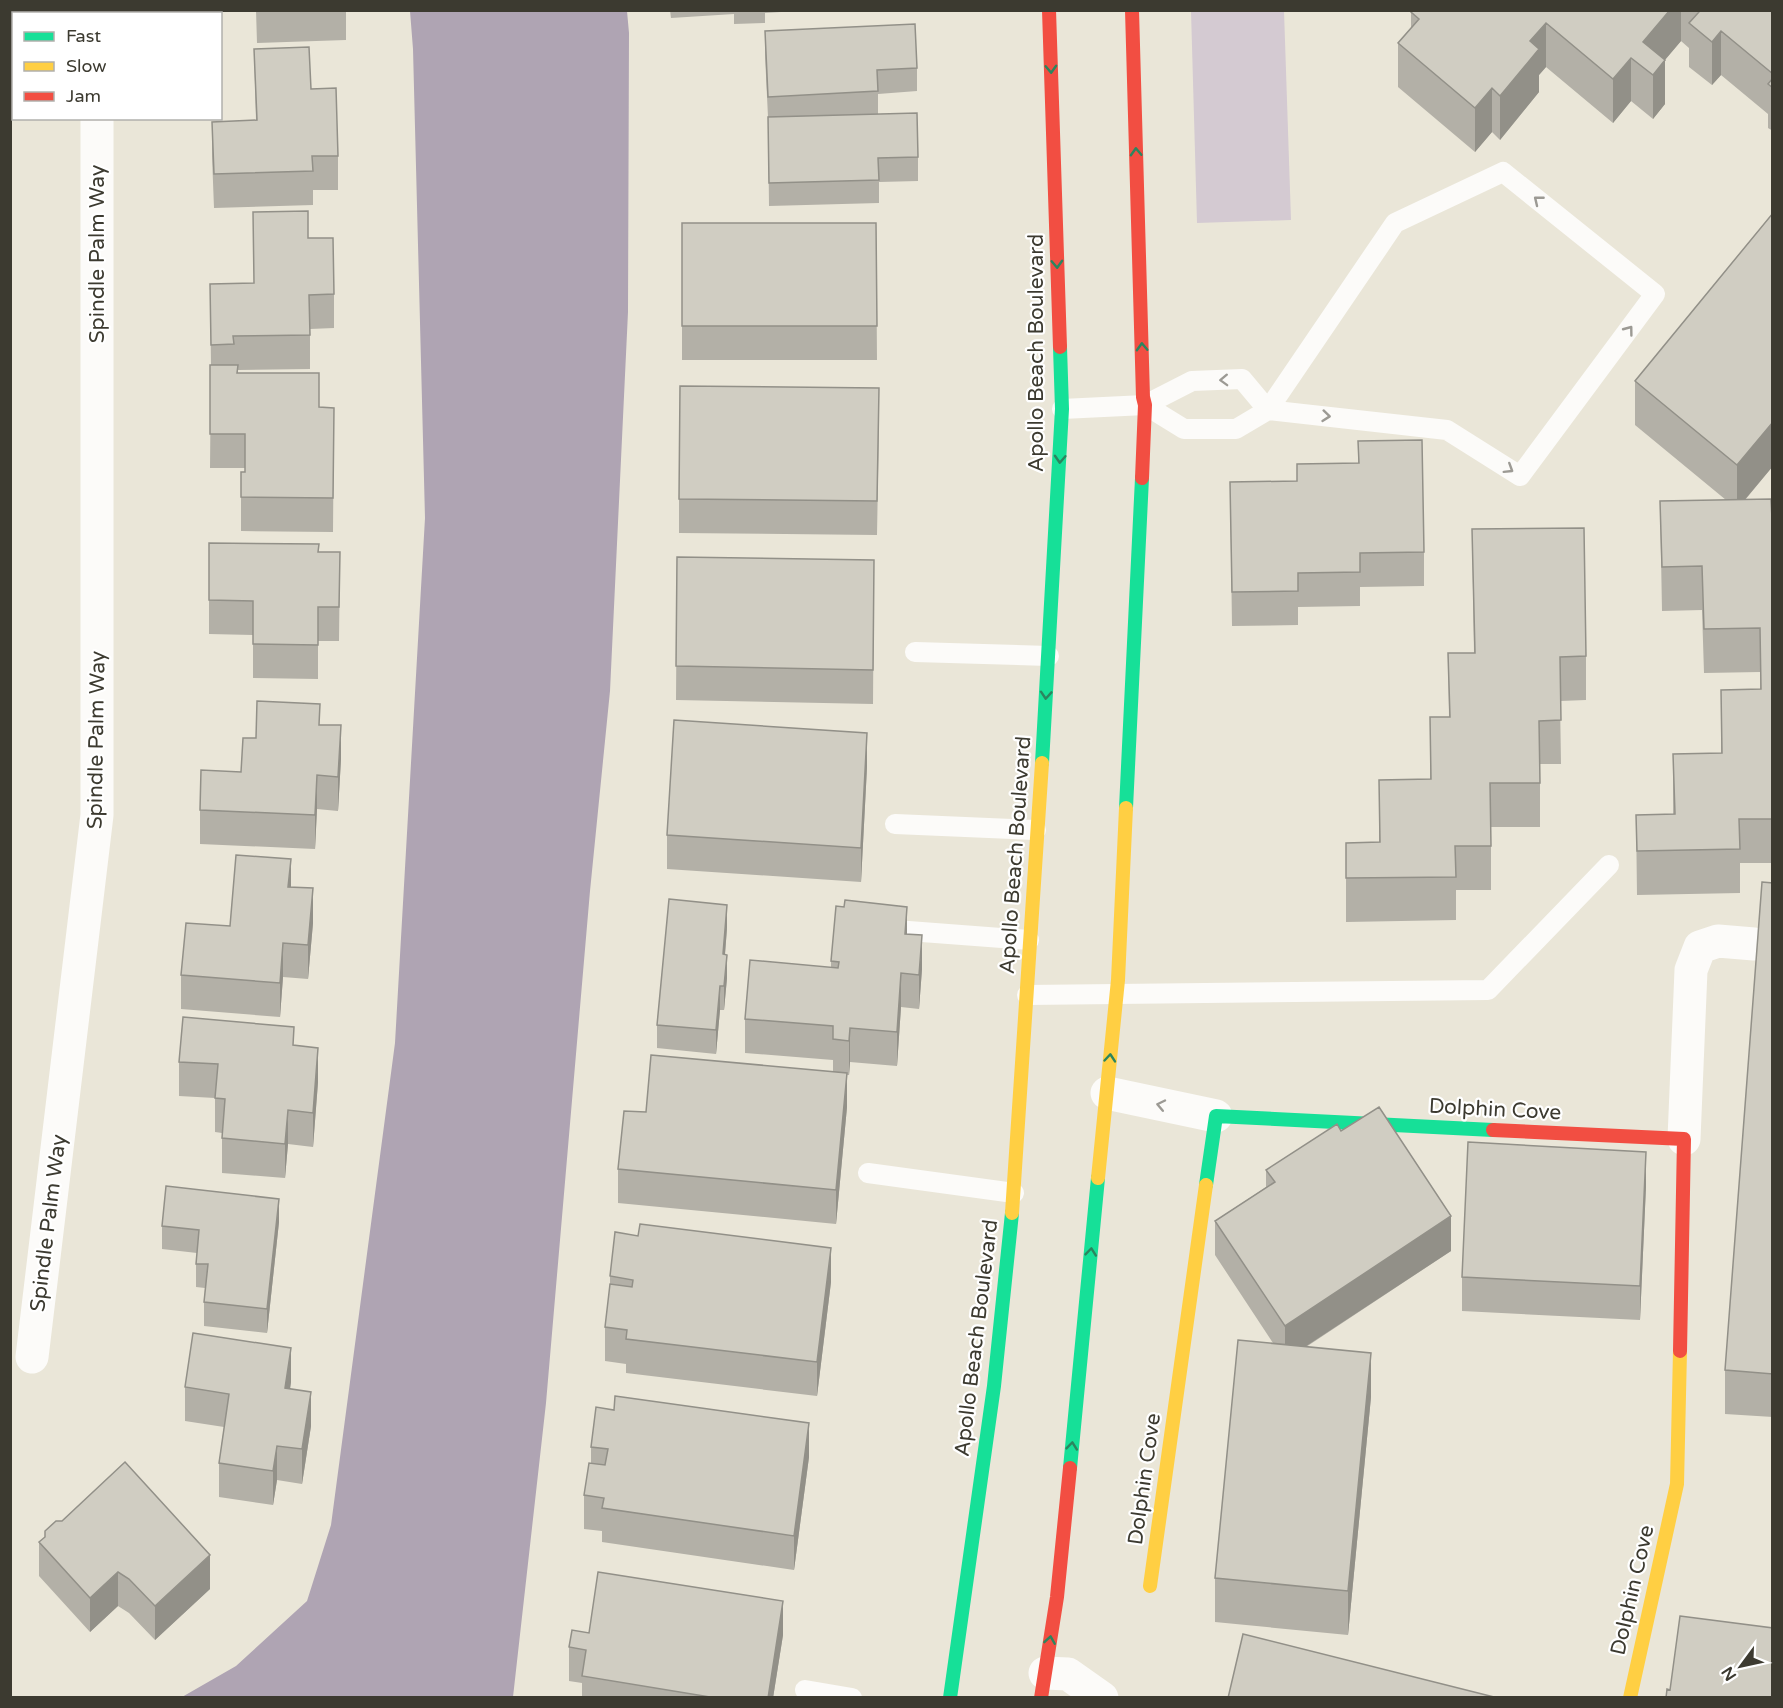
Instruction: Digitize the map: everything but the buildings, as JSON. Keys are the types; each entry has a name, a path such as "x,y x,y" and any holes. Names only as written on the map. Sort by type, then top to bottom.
{"main road":[{"name":"Apollo Beach Boulevard","path":"950,1698 994,1386 1014,1193 1049,656 1062,409 1049,10"},
{"path":"1043,1685 1057,1598 1116,993 1145,405 1132,10"},
{"name":"Dolphin Cove","path":"1150,1586 1216,1116 1684,1139 1677,1485 1629,1698"}],"street":[{"name":"Spindle Palm Way","path":"32,1357 97,814 97,120"},
{"path":"1684,1139 1690,969 1700,947 1718,941 1754,944"},
{"path":"1107,1093 1216,1116"},
{"path":"1043,1685 1068,1674 1102,1698"}],"lane":[{"path":"1062,409 1145,405 1192,381 1242,379 1268,410 1447,430 1520,476 1655,294 1503,172 1395,223 1268,410 1236,429 1184,429 1145,405"},
{"path":"915,652 1049,656"},
{"path":"895,824 1036,830"},
{"path":"1027,995 1488,990 1609,865"},
{"path":"865,928 1029,940"},
{"path":"868,1173 1014,1193"},
{"path":"805,1690 852,1698"}],"shaded area":[{"path":"410,11 627,11 629,33 628,312 610,691 590,891 546,1403 513,1697 182,1697 236,1666 307,1601 331,1525 395,1043 425,518 413,49"},
{"path":"1191,11 1284,11 1291,220 1197,223"}],"traffic: fast":[{"path":"1042,763 1062,409 1060,347"},
{"path":"1126,808 1142,478"},
{"path":"1206,1185 1216,1116 1493,1130"},
{"path":"1070,1468 1098,1178"},
{"path":"950,1698 994,1386 1012,1213"}],"traffic: slow":[{"path":"1012,1213 1042,763"},
{"path":"1098,1178 1118,980 1126,808"},
{"path":"1150,1586 1206,1185"},
{"path":"1630,1698 1677,1484 1680,1351"}],"traffic: jam":[{"path":"1049,10 1060,347"},
{"path":"1132,10 1145,405 1142,478"},
{"path":"1493,1130 1684,1139 1680,1351"},
{"path":"1041,1698 1057,1597 1070,1468"}]}
